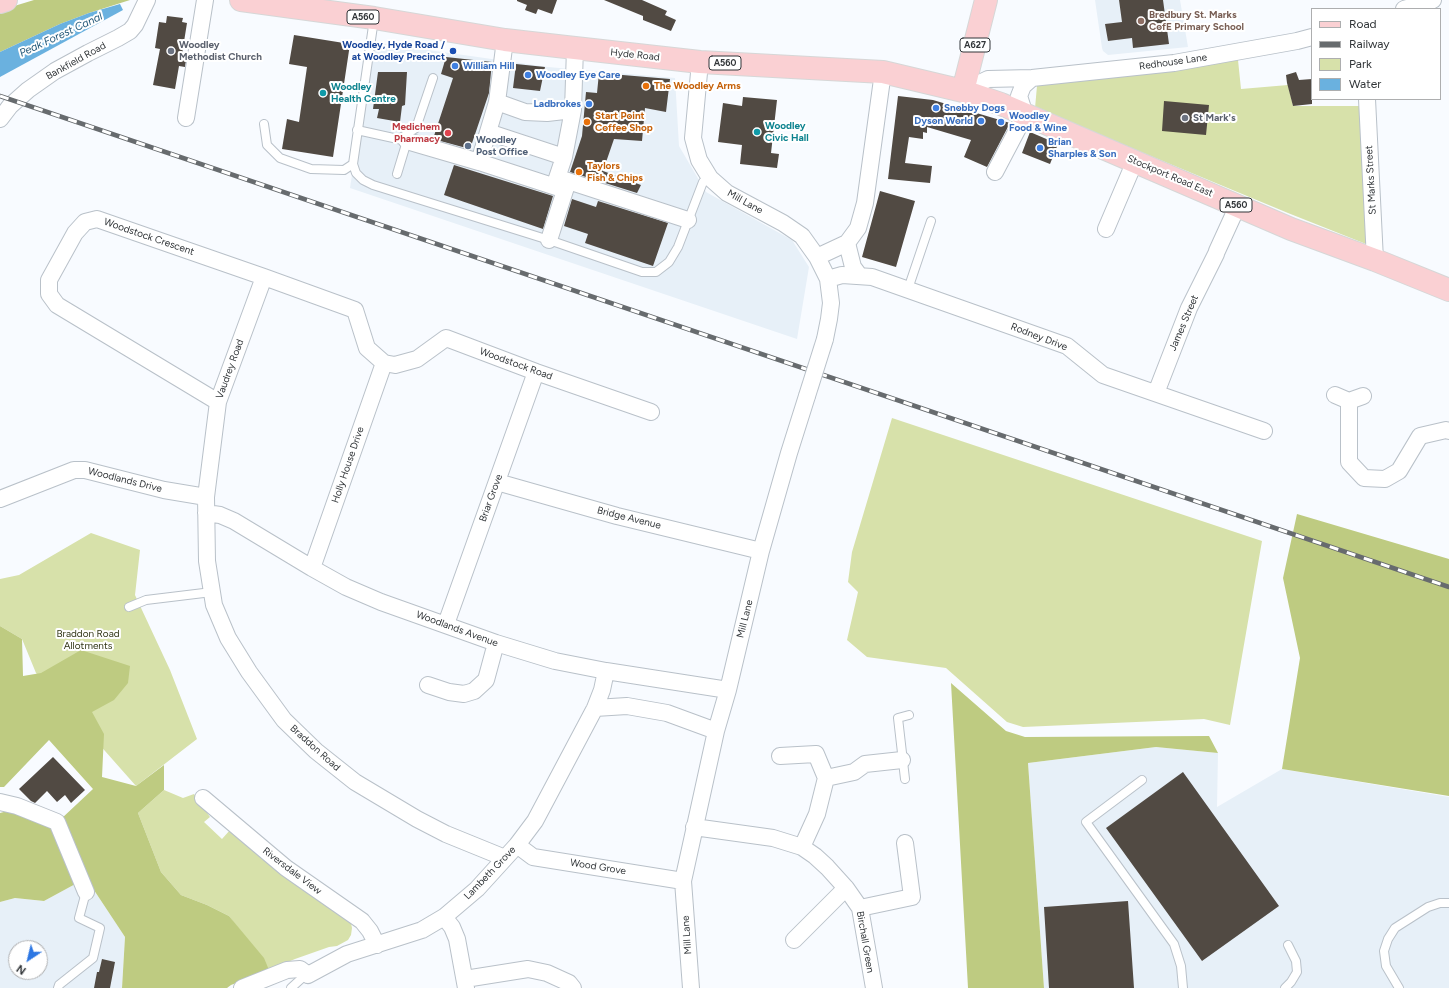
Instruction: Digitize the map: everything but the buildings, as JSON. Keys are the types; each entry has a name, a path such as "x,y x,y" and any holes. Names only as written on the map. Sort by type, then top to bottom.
{"main road":[{"path":"0,2 6,0"},
{"name":"Hyde Road","path":"241,0 374,18 505,40 575,48 700,62 883,72 963,91 1001,104 1026,115"},
{"name":"A627","path":"963,91 986,0"},
{"name":"Stockport Road East","path":"1026,115 1291,229 1375,260 1449,290"}],"street":[{"name":"Bankfield Road","path":"0,119 10,106 28,90 56,71 88,52 130,31 135,25 147,0"},
{"path":"186,118 205,0"},
{"path":"1407,8 1430,0"},
{"name":"Redhouse Lane","path":"963,91 988,79 1032,78 1174,63 1311,37"},
{"path":"479,162 496,102 505,40"},
{"path":"567,186 557,178 564,157 573,110 575,48"},
{"name":"Mill Lane","path":"691,988 684,881 694,827 716,731 728,690 761,551 824,339 831,303 828,279 817,257 802,236 783,223 726,193 710,178 699,160 693,138 700,62"},
{"path":"817,257 847,243 858,228 865,202 883,72"},
{"path":"995,172 1026,115 1019,96 1023,86 1032,78"},
{"name":"St Marks Street","path":"1367,100 1375,260"},
{"path":"496,102 525,112 573,110"},
{"path":"488,132 564,157"},
{"path":"404,140 688,220"},
{"path":"1106,228 1135,161"},
{"path":"550,240 567,186"},
{"name":"James Street","path":"1156,393 1189,308 1217,252 1238,205"},
{"name":"Woodstock Crescent","path":"218,402 57,306 49,294 48,280 75,233 85,222 96,219 355,310 367,348 384,363"},
{"path":"847,243 853,267 859,275"},
{"name":"Rodney Drive","path":"828,279 842,275 859,275 872,277 908,289 1067,346 1103,375 1264,431"},
{"name":"Vaudrey Road","path":"206,505 218,402 264,277"},
{"name":"Woodstock Road","path":"384,363 395,364 417,358 446,338 536,372 651,412"},
{"name":"Holly House Drive","path":"312,568 384,363"},
{"name":"Briar Grove","path":"446,624 536,372"},
{"path":"1349,397 1349,462 1364,478 1385,479 1399,471 1420,436 1446,430 1449,431"},
{"name":"Woodlands Drive","path":"0,499 74,470 85,470 164,490 206,505"},
{"name":"Bridge Avenue","path":"497,482 617,516 761,551"},
{"name":"Woodlands Avenue","path":"206,505 220,515 234,520 312,568 346,586 381,602 496,643 555,661 606,671 728,690"},
{"name":"Braddon Road","path":"206,505 207,561 214,605 228,638 249,672 284,720 316,751 355,782 417,819 446,834 505,858"},
{"path":"428,685 449,692 464,694 474,691 486,680 496,643"},
{"name":"Lambeth Grove","path":"308,975 347,954 422,930 444,917 477,889 517,845 535,821 595,708 602,690 606,671"},
{"path":"595,708 627,706 667,713 716,731"},
{"path":"780,756 816,754 826,778 817,814 802,847"},
{"path":"826,778 854,772 865,764 902,760"},
{"name":"Riversdale View","path":"203,798 286,868 362,921 370,931 376,945"},
{"path":"0,802 17,806 57,822 86,892"},
{"name":"Birchall Green","path":"694,827 773,838 802,847 815,856 846,888 860,908 874,988"},
{"path":"860,908 912,897 905,843"},
{"name":"Wood Grove","path":"517,845 533,857 684,881"},
{"path":"794,940 846,888"},
{"path":"444,917 452,927 457,939 466,983 528,969 547,973 569,983 573,988"},
{"path":"242,988 287,970 300,969 308,975"}],"lane":[{"path":"374,18 353,164 356,173 363,180 373,185 550,240 642,272 656,272 669,262 678,247 703,182 710,178"},
{"path":"397,174 404,140 416,128 433,78"},
{"path":"264,124 267,146 280,158 311,169 344,170 353,164"},
{"path":"357,130 404,140"},
{"path":"908,289 931,221"},
{"path":"129,607 146,600 212,592"},
{"path":"905,779 898,718 909,715"},
{"path":"1142,780 1086,822 1174,944 1181,966 1183,988"},
{"path":"60,987 93,958 100,928 79,918 86,892"},
{"path":"1399,988 1386,966 1384,951 1388,939 1395,928 1428,907 1440,903 1449,903"},
{"path":"1285,988 1297,972 1296,961 1288,945"},
{"path":"291,988 302,978 308,975"}],"shaded area":[{"name":"Bredbury St. Marks CofE Primary School","path":"1095,0 1180,0 1188,47 1108,55 1102,48"},
{"path":"372,42 548,67 675,78 679,146 706,192 792,240 809,267 797,339 350,188"},
{"path":"1156,747 1218,753 1217,807 1282,769 1449,797 1449,988 1044,988 1028,763"},
{"path":"86,878 125,937 122,988 0,988 0,902 15,898 44,901"}],"green space":[{"path":"34,0 130,0 60,24 0,52 0,12"},
{"path":"1238,60 1241,89 1288,85 1293,106 1361,106 1366,244 1035,108 1037,86"},
{"path":"892,418 1262,541 1230,725 1204,719 1023,727 1007,722 946,668 867,657 847,640 858,592 848,582 852,552"},
{"path":"1297,514 1449,559 1449,796 1282,769 1300,658 1283,578"},
{"name":"Braddon Road Allotments","path":"91,533 140,550 135,595 170,670 197,739 136,786 36,673 22,639 0,626 0,579 19,575"},
{"path":"0,626 22,639 23,676 41,673 81,650 130,666 128,683 114,700 92,712 104,734 102,777 136,786 164,765 164,790 138,813 161,872 181,895 207,905 229,916 264,958 269,970 227,988 122,988 125,937 86,878 61,819 93,789 49,740 4,787 0,787"},
{"path":"951,683 1006,731 1025,737 1209,736 1218,753 1156,747 1028,763 1044,988 968,988"},
{"path":"164,790 183,798 194,794 210,817 204,822 222,839 230,830 347,918 351,923 352,928 351,935 348,940 337,946 329,947 295,959 269,970 229,916 207,905 181,895 161,872 138,813"},
{"path":"19,808 54,825 79,882 44,901 15,898 0,902 0,813"}],"water":[{"name":"Peak Forest Canal","path":"120,4 123,10 0,77 0,52 60,24 89,13"}],"railway":[{"path":"0,96 1449,587"}],"place":[{"name":"Bredbury St. Marks CofE Primary School","path":"1141,21"},
{"name":"Woodley Methodist Church","path":"171,51"},
{"name":"Woodley, Hyde Road / at Woodley Precinct","path":"453,51"},
{"name":"William Hill","path":"455,66"},
{"name":"Woodley Eye Care","path":"528,75"},
{"name":"The Woodley Arms","path":"646,86"},
{"name":"Woodley Health Centre","path":"323,93"},
{"name":"Ladbrokes","path":"589,104"},
{"name":"Snobby Dogs","path":"936,108"},
{"name":"St Mark's","path":"1185,118"},
{"name":"Dyson World","path":"981,121"},
{"name":"Start Point Coffee Shop","path":"587,122"},
{"name":"Woodley Food & Wine","path":"1001,122"},
{"name":"Woodley Civic Hall","path":"757,132"},
{"name":"Medichem Pharmacy","path":"448,133"},
{"name":"Woodley Post Office","path":"468,146"},
{"name":"Brian Sharples & Son","path":"1040,148"},
{"name":"Taylors Fish & Chips","path":"579,172"}]}
